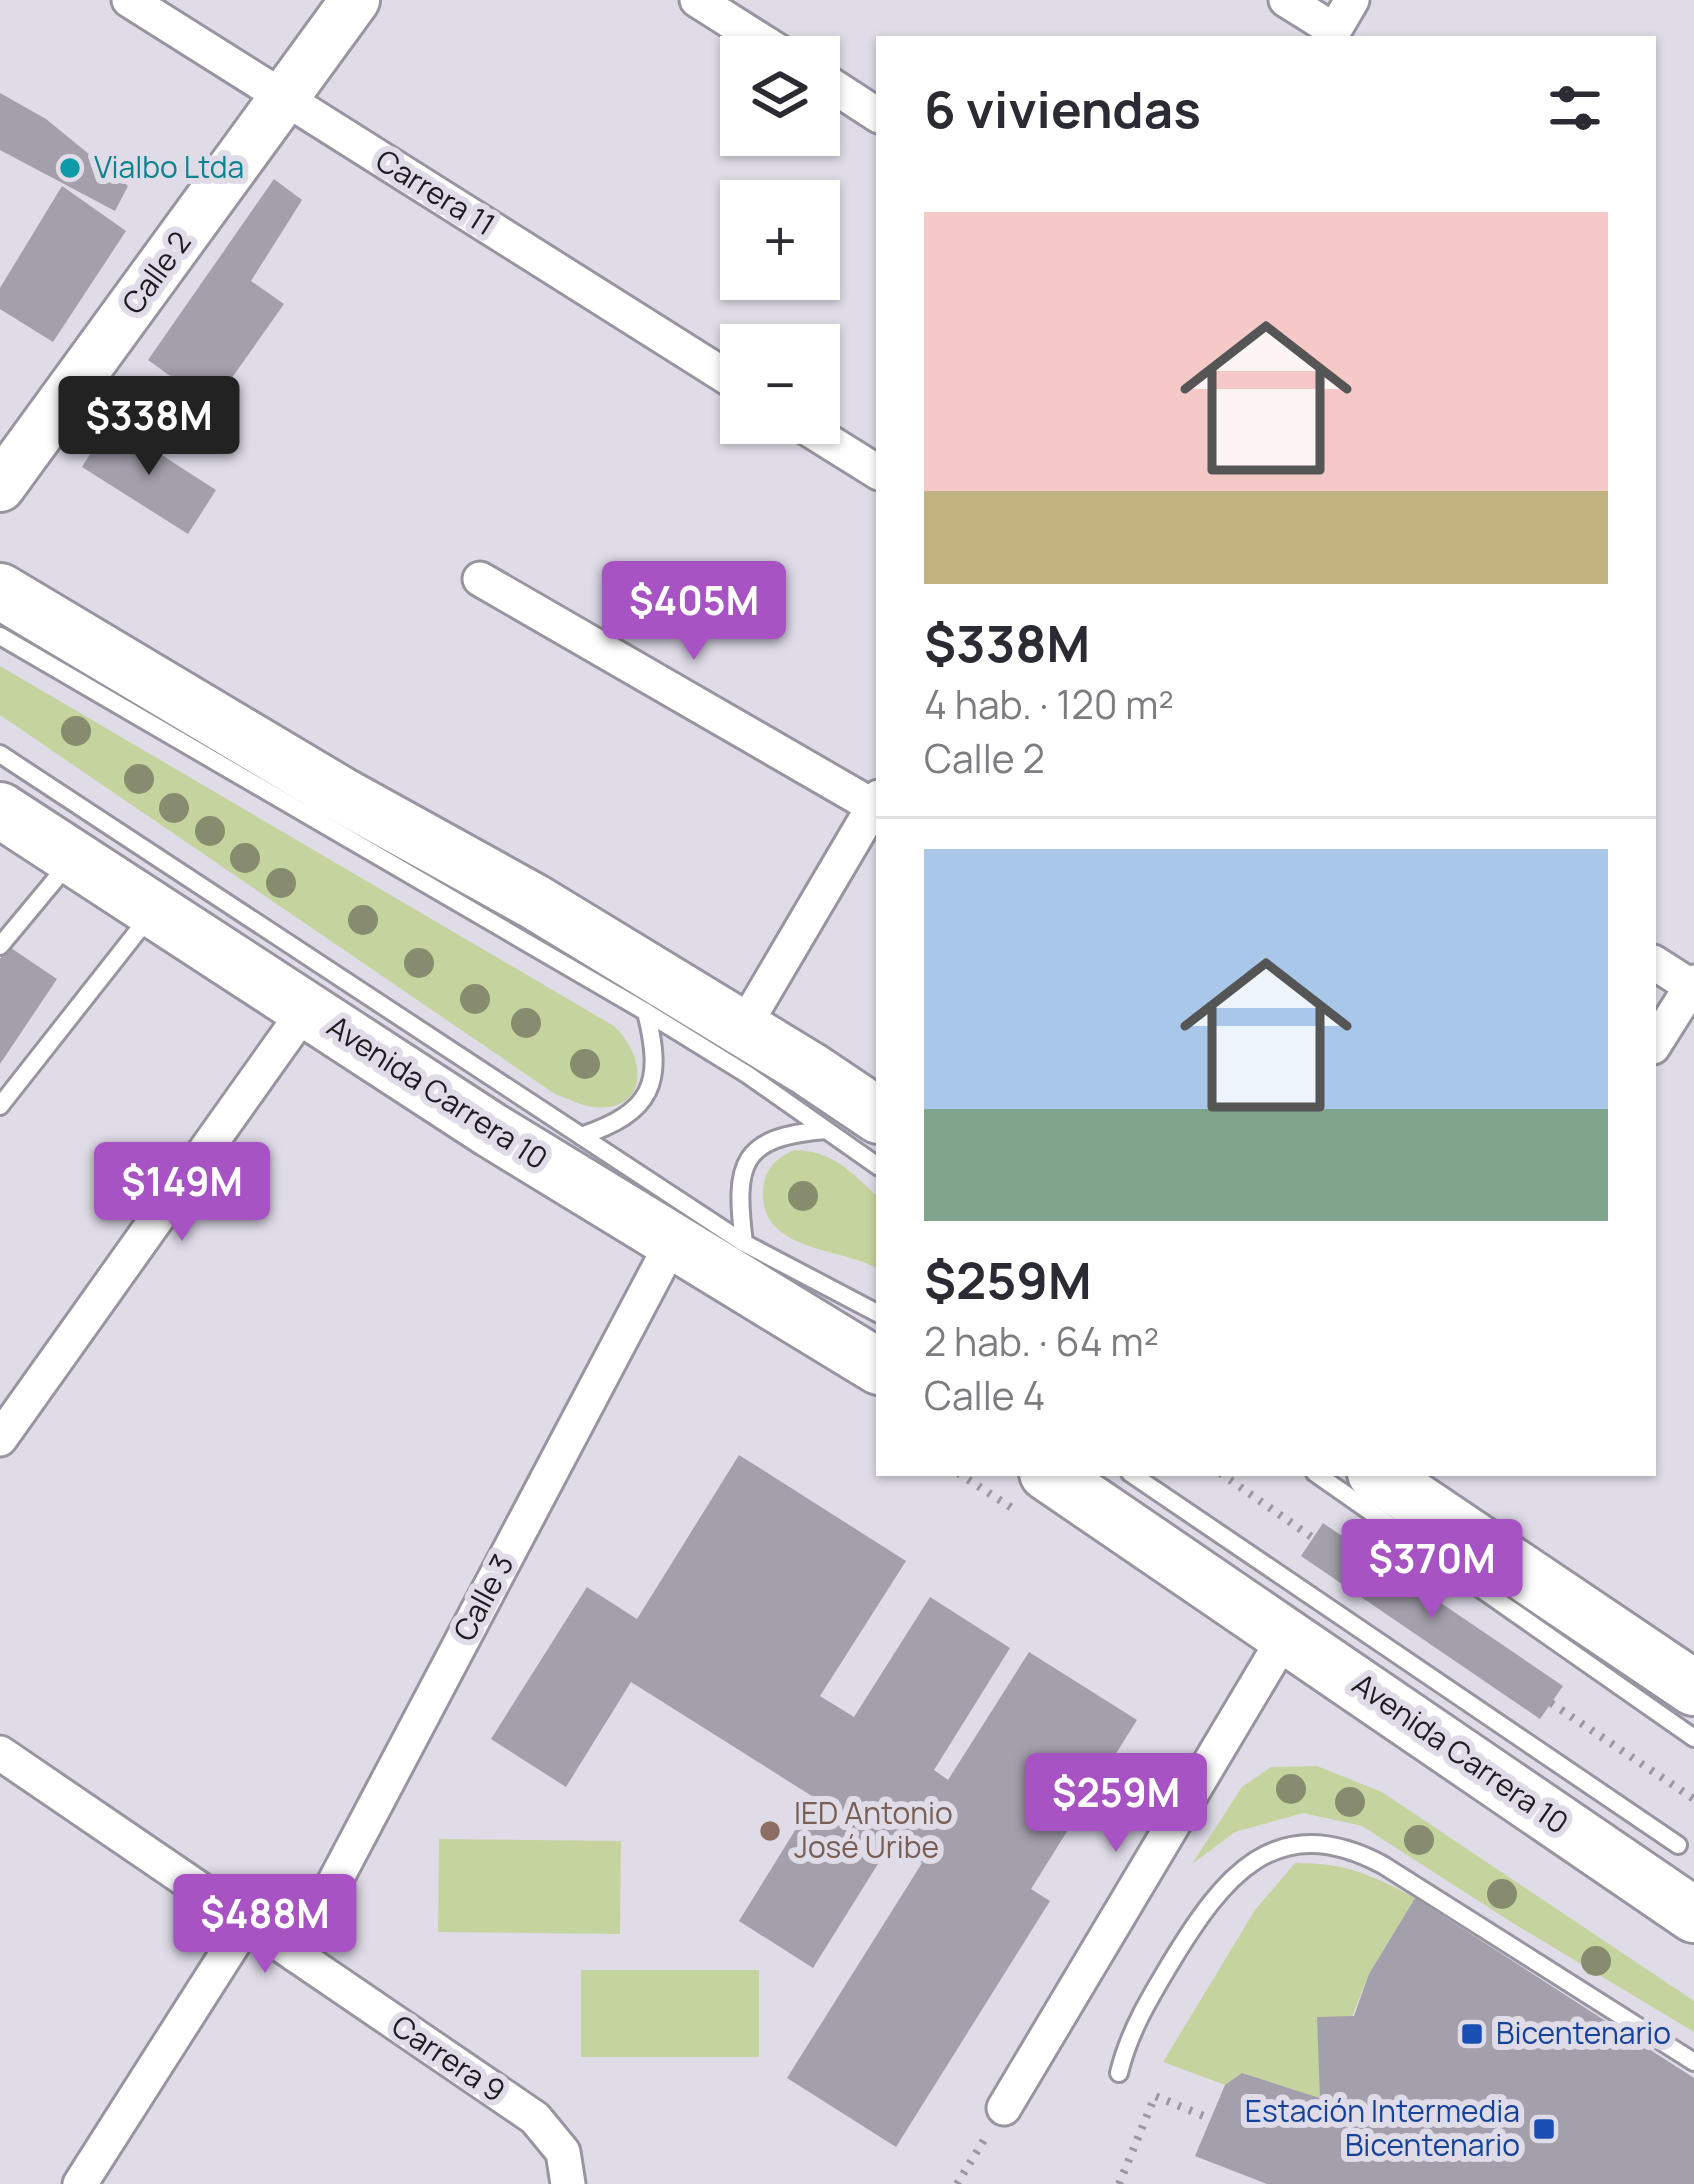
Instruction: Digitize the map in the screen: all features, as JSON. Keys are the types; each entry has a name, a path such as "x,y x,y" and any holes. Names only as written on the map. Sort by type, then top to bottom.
{"main road":[{"path":"0,591 340,794 535,902 876,1114"},
{"name":"Avenida Carrera 10","path":"0,810 490,1130 876,1364"},
{"name":"Avenida Carrera 10","path":"1051,1476 1694,1916"},
{"path":"1382,1476 1684,1677"}],"street":[{"name":"Carrera 11","path":"129,0 720,373"},
{"name":"Calle 2","path":"0,488 355,0"},
{"path":"697,0 754,36"},
{"path":"1286,0 1331,35 1352,0"},
{"path":"840,91 876,114"},
{"path":"833,444 876,471"},
{"path":"480,579 876,802 743,1028"},
{"path":"1656,964 1693,985 1656,1041"},
{"path":"0,1439 306,1009"},
{"name":"Calle 3","path":"296,1955 673,1240"},
{"path":"1004,2108 1286,1635"},
{"name":"Carrera 9","path":"0,1753 535,2118 563,2152 568,2184"},
{"path":"80,2184 247,1922"}],"lane":[{"path":"0,636 646,1012 876,1165"},
{"path":"0,754 744,1244 876,1311"},
{"path":"0,946 73,857"},
{"path":"0,1106 154,910"},
{"path":"580,1136 620,1121 649,1094 656,1072 646,1012"},
{"path":"744,1244 740,1186 748,1160 760,1145 788,1133 826,1130"},
{"path":"1134,1476 1678,1845"},
{"path":"1320,1476 1694,1738"},
{"path":"1119,2073 1137,2020 1220,1888 1249,1865 1297,1845 1333,1845 1383,1865 1694,2062"}],"path":[{"path":"1224,1476 1313,1538"},
{"path":"1551,1703 1694,1799"},
{"path":"1119,2184 1155,2096 1211,2119"},
{"path":"957,2184 1004,2108"}],"green space":[{"path":"0,666 614,1026 637,1066 634,1092 612,1106 593,1107 555,1094 0,715"},
{"path":"794,1150 820,1154 876,1195 876,1268 806,1245 775,1226 766,1212 763,1192 765,1177"},
{"path":"1317,1766 1382,1792 1694,2001 1694,2032 1362,1826 1303,1813 1235,1832 1192,1864 1242,1787 1271,1767"},
{"path":"439,1839 621,1841 620,1934 438,1932"},
{"path":"1295,1863 1358,1872 1415,1898 1369,1974 1320,2098 1243,2073 1225,2085 1163,2062 1255,1910"},
{"path":"581,1970 759,1970 759,2057 581,2057"}],"building":[{"name":"Vialbo Ltda","path":"0,93 46,119 128,186 115,211 0,150"},
{"path":"274,179 302,200 251,281 284,304 212,406 148,360"},
{"path":"62,186 126,231 53,342 0,309 0,288"},
{"path":"110,422 216,490 188,534 82,467"},
{"path":"8,946 57,979 0,1064 0,959"},
{"path":"739,1455 906,1561 820,1696 854,1717 930,1597 1010,1648 934,1770 948,1780 1029,1652 1137,1720 1031,1889 1050,1901 896,2147 787,2078 922,1863 891,1843 813,1968 739,1921 815,1798 631,1682 566,1787 491,1739 587,1587 637,1619"},
{"path":"1323,1523 1563,1686 1540,1719 1301,1556"},
{"name":"Bicentenario","path":"1415,1898 1694,2078 1694,2184 1267,2184 1195,2156 1225,2085 1242,2073 1320,2098 1317,2017 1354,2016 1369,1974"}],"place":[{"name":"Vialbo Ltda","path":"70,168"},
{"name":"IED Antonio José Uribe","path":"770,1831"},
{"name":"Bicentenario","path":"1472,2034"},
{"name":"Estación Intermedia Bicentenario","path":"1544,2129"}]}
